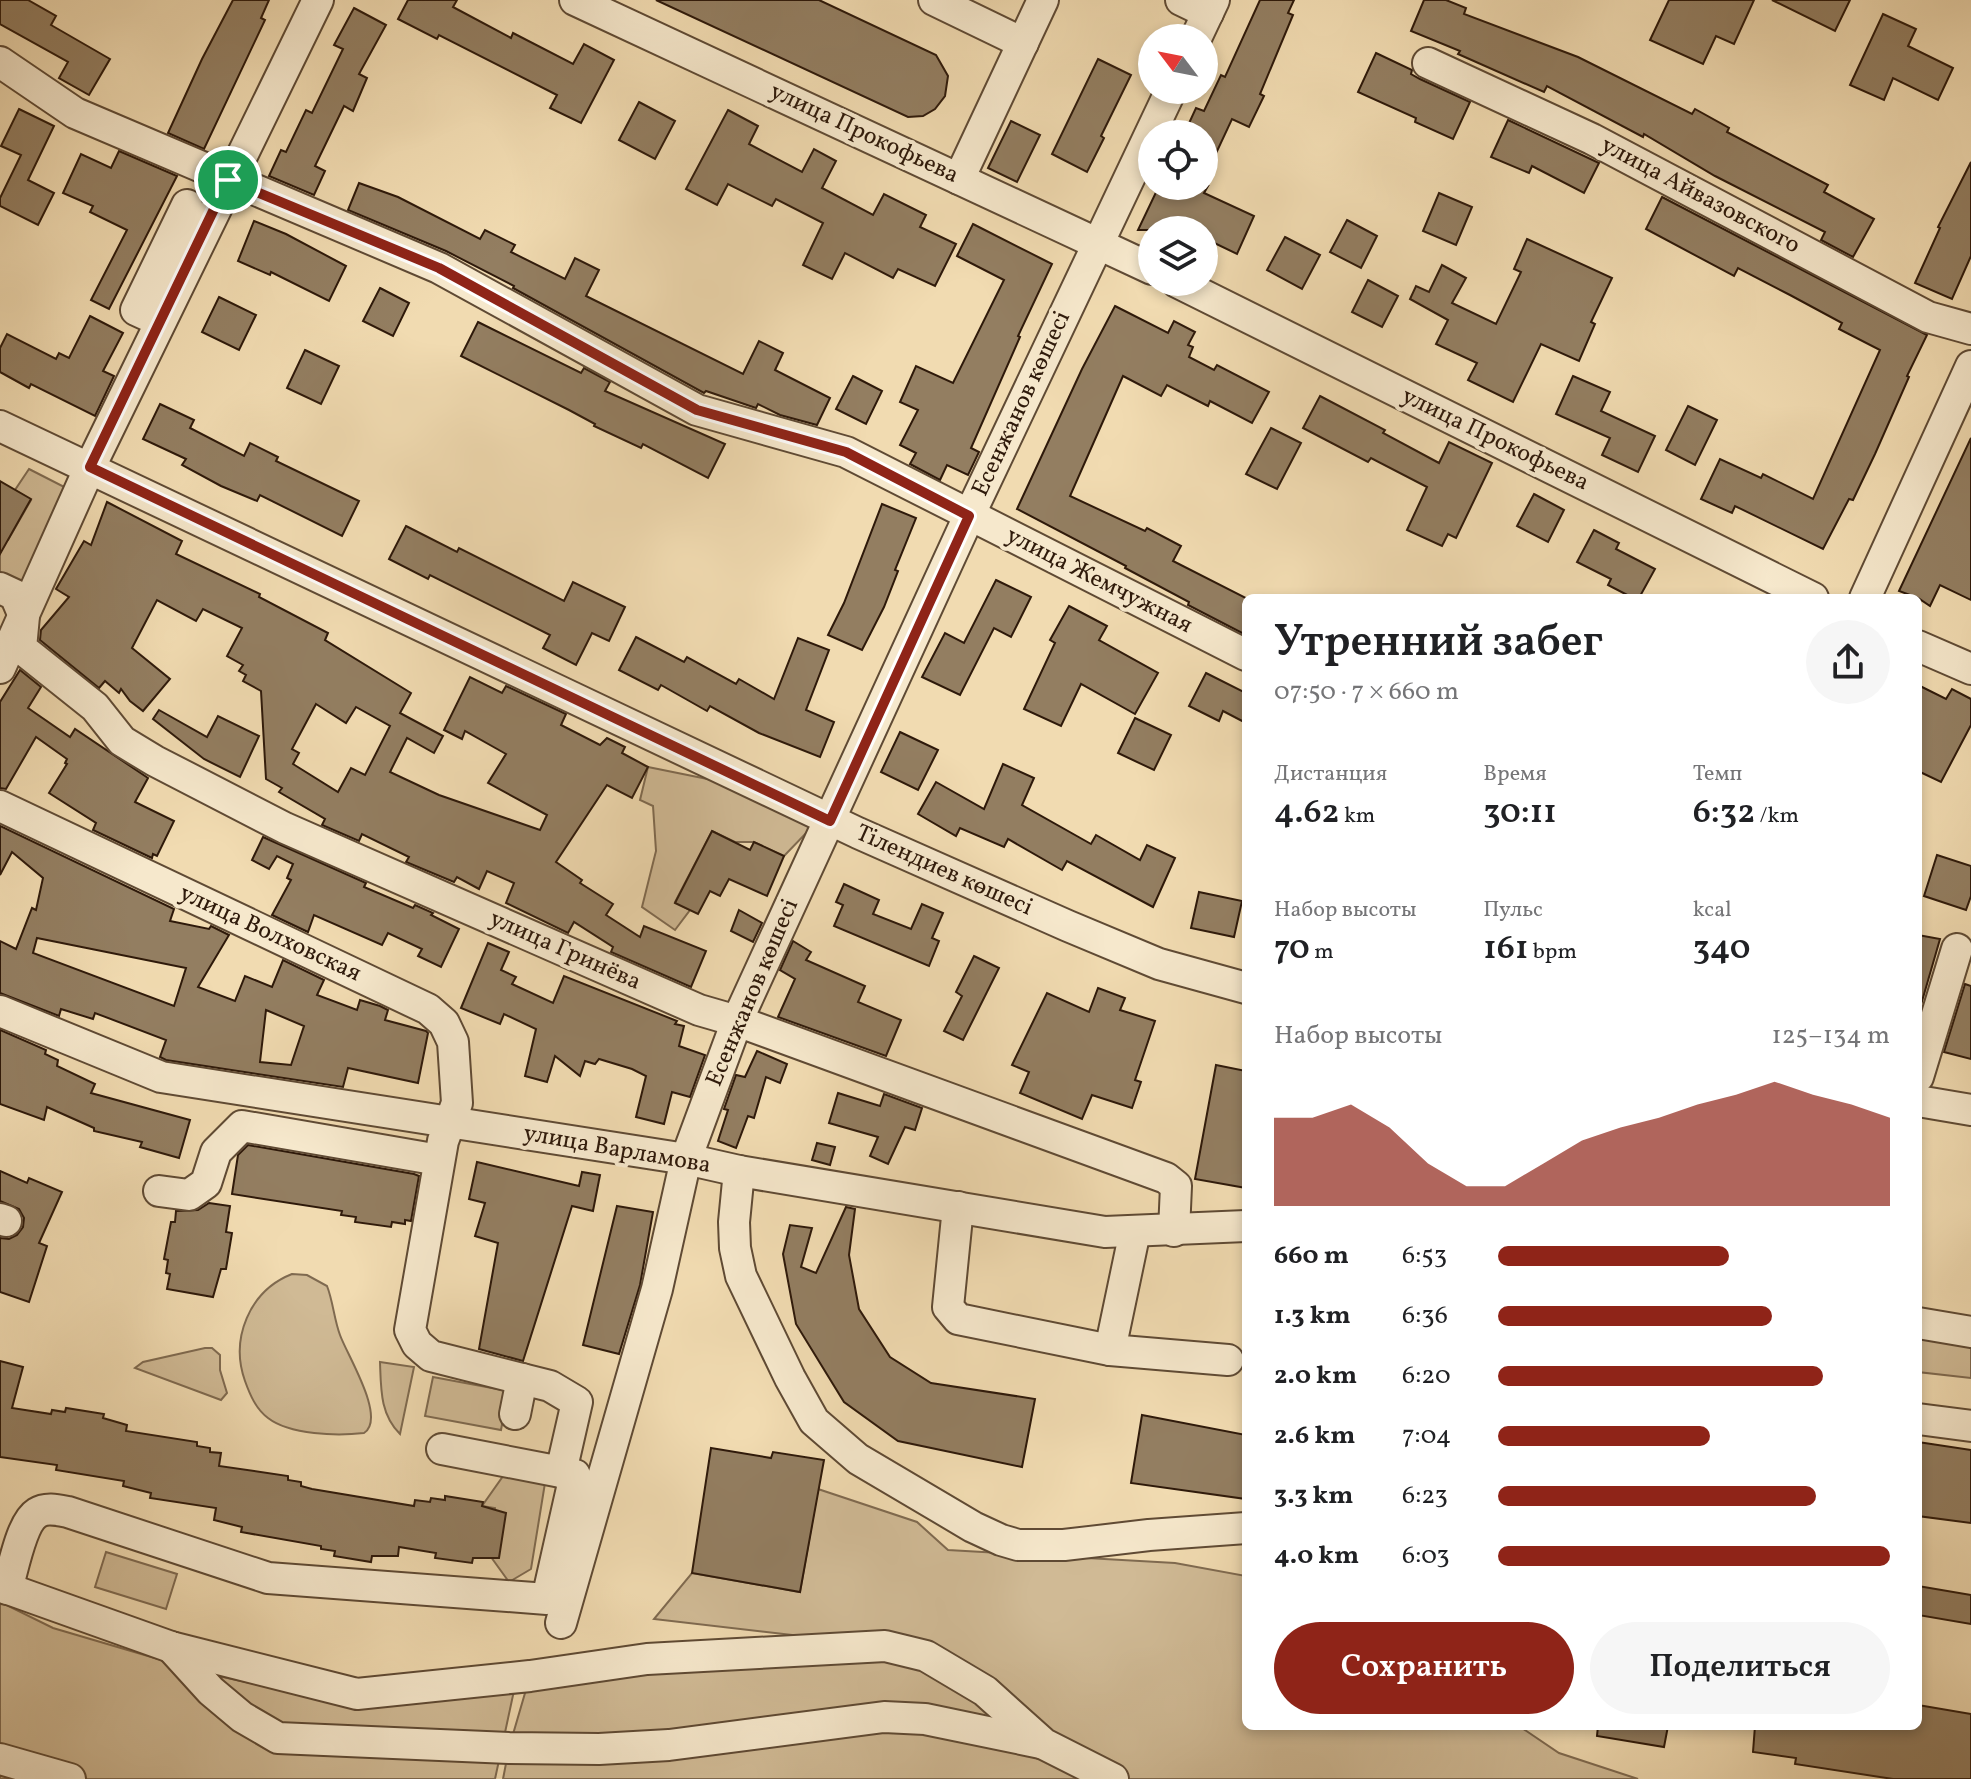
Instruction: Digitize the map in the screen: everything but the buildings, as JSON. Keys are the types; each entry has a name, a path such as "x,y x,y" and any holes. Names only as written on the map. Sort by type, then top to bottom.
{"street":[{"path":"0,668 90,467 318,0"},
{"name":"улица Прокофьева","path":"575,0 1138,262"},
{"path":"959,179 1043,0"},
{"path":"941,1 1023,43"},
{"name":"улица Жемчужная","path":"0,62 75,113 439,268 697,410 846,452 1242,653"},
{"name":"улица Айвазовского","path":"1428,63 1592,139 1928,317 1971,329"},
{"name":"Есенжанов көшесі","path":"561,1623 657,1289 686,1159 737,1021 969,516 1164,104"},
{"path":"160,321 136,310 187,205"},
{"name":"улица Прокофьева","path":"1205,296 1805,594"},
{"path":"1867,594 1971,366"},
{"name":"Тілендиев көшесі","path":"0,426 830,821 1159,964 1242,987"},
{"path":"0,588 15,595 24,616"},
{"name":"улица Гринёва","path":"24,616 21,648 95,707 122,741 155,761 285,828 699,1010 737,1021 1166,1178 1176,1186 1178,1193 1174,1231"},
{"path":"1922,648 1971,669"},
{"name":"улица Волховская","path":"0,806 428,1009 444,1023 453,1042 457,1103 439,1160 410,1330 417,1344 431,1356 550,1386 577,1402 561,1472"},
{"path":"1922,1064 1957,949"},
{"name":"улица Варламова","path":"0,1011 161,1077 686,1159 739,1171 1105,1232 1242,1226"},
{"path":"1922,1102 1971,1110"},
{"path":"159,1191 189,1195 206,1183 216,1152 242,1126 439,1160"},
{"path":"739,1171 734,1222 741,1276 814,1421 858,1459 973,1527 1018,1545 1064,1545 1242,1528"},
{"path":"958,1207 948,1307 958,1319 1110,1350 1228,1360"},
{"path":"1110,1350 1135,1231"},
{"path":"1922,1324 1971,1332"},
{"path":"515,1414 522,1379"},
{"path":"1922,1420 1971,1426"},
{"path":"442,1449 575,1475 547,1599 268,1578 52,1509 37,1513 26,1526 4,1587 171,1647 357,1694 530,1676 647,1659 885,1646 926,1656 985,1691 1044,1744"},
{"path":"171,1647 211,1691 242,1717 278,1738 599,1749 669,1745 884,1717 925,1719 1044,1744 1113,1779"},
{"path":"10,1768 70,1779"}],"shaded area":[{"path":"29,469 78,494 32,600 0,582 0,541 8,540 31,500 15,490"},
{"path":"648,767 737,785 812,827 784,856 754,842 735,842 712,831 675,902 690,910 675,930 642,907 656,851 653,806 640,800"},
{"path":"292,1274 307,1275 327,1286 340,1335 368,1401 370,1425 364,1433 328,1434 277,1424 257,1406 249,1391 240,1349 247,1318 264,1292"},
{"path":"1922,1335 1971,1342 1971,1378 1922,1372"},
{"path":"212,1348 220,1355 220,1370 227,1393 221,1400 135,1368 143,1362"},
{"path":"380,1362 414,1367 400,1434 385,1410"},
{"path":"433,1377 508,1391 501,1430 425,1416"},
{"path":"506,1472 545,1483 531,1569 509,1582 491,1557 495,1508 482,1506"},
{"path":"818,1489 917,1522 948,1550 1175,1563 1242,1575 1242,1730 1525,1730 1559,1753 1638,1779 503,1779 530,1676 879,1645 654,1619 692,1573 800,1592"},
{"path":"106,1552 177,1574 166,1609 95,1587"},
{"path":"0,1602 53,1628 209,1674 359,1707 515,1686 495,1779 0,1779"}],"route":[{"path":"228,180 439,268 697,410 846,452 969,516 830,821 90,467 228,180"}]}
